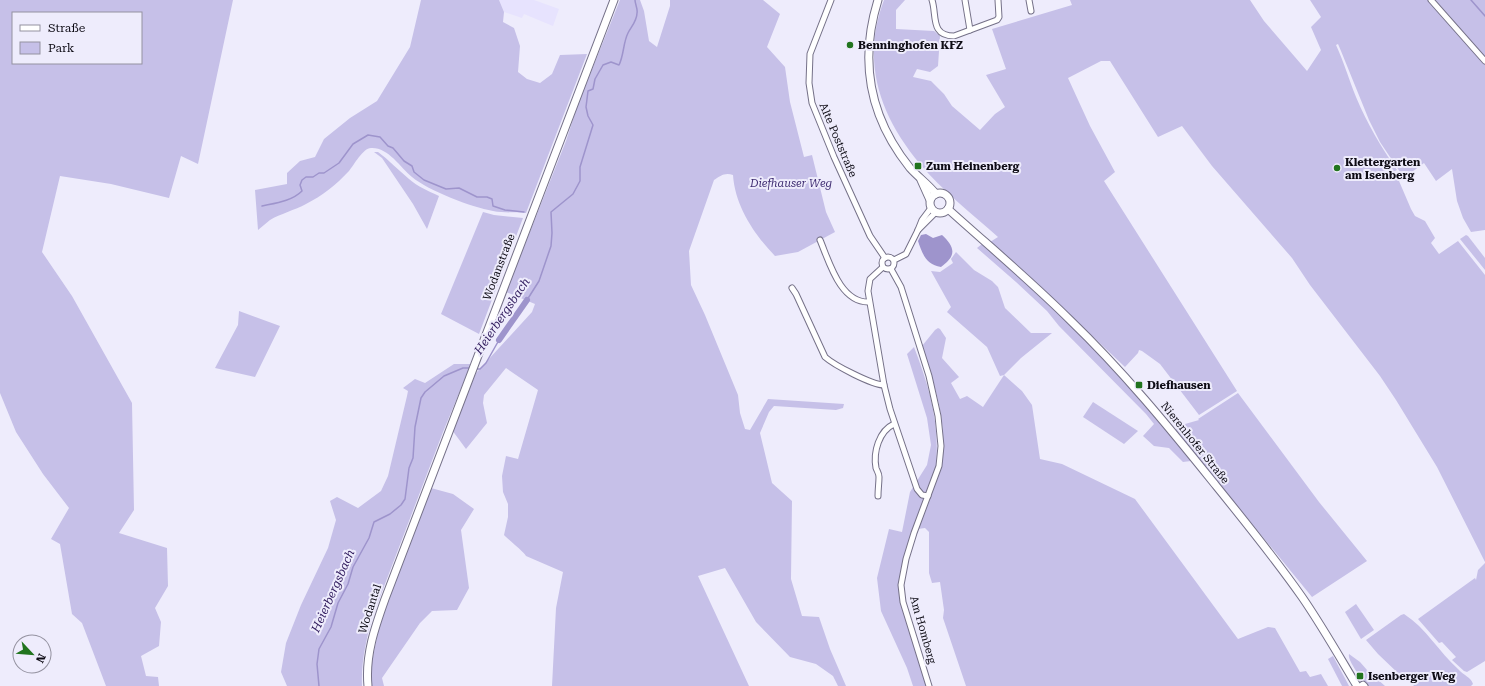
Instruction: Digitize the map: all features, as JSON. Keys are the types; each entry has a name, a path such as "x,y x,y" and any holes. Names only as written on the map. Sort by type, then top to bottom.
{"main road":[{"name":"Wodanstraße","path":"406,542 614,0"},
{"path":"878,0 868,50 872,88 879,116 901,155 920,179 936,194 943,194 948,197 950,203 948,209 943,213 933,211 930,200 920,179"},
{"path":"930,200 936,194"},
{"name":"Nierenhofer Straße","path":"948,209 1072,321 1170,429 1270,553 1326,632 1358,686"},
{"name":"Wodantal","path":"368,686 368,664 372,636 406,542"}],"street":[{"name":"Alte Poststraße","path":"830,0 810,54 809,84 812,104 870,236 885,258"},
{"path":"932,0 934,22 938,30 949,36 954,36 994,22 998,19 998,0"},
{"path":"965,0 970,30"},
{"path":"1030,0 1031,11"},
{"path":"1431,0 1485,61"},
{"path":"894,260 906,254 922,220 933,211"},
{"path":"820,240 835,276 843,290 862,302 869,302"},
{"path":"891,269 901,287 929,376 938,416 941,446 939,466 928,496 922,494 917,489 894,424 884,385 869,302 868,292 870,279 883,267 882,263 885,258 889,257 894,260"},
{"path":"891,269 894,266 894,260"},
{"path":"883,267 888,270 891,269"},
{"path":"792,288 825,357 831,362 865,379 876,384 884,385"},
{"path":"878,496 879,474 876,468 878,446 884,431 894,424"},
{"name":"Am Homberg","path":"928,496 906,559 901,586 903,602 928,686"},
{"path":"1358,686 1363,684 1365,686"}],"shaded area":[{"path":"499,0 534,0 559,9 553,26 524,14 522,18 504,12"},
{"path":"926,234 933,238 942,235 952,248 952,255 941,267 928,261 921,250 918,241 921,235"}],"green space":[{"path":"0,0 233,0 198,164 181,156 169,198 111,184 60,176 42,252 72,296 132,403 134,510 119,533 167,548 168,586 155,608 161,622 159,646 141,656 146,676 158,677 159,686 106,686 82,623 72,614 60,544 51,539 69,508 43,474 16,432 0,393"},
{"path":"421,0 499,0 504,12 503,22 514,28 520,46 518,72 527,79 540,83 552,74 560,55 587,54 526,213 493,211 451,198 419,182 388,154 371,148 365,151 349,171 323,194 302,206 270,220 258,230 255,190 287,184 287,173 300,161 315,157 324,139 350,118 377,101 410,47"},
{"name":"Diefhauser Weg","path":"620,0 640,0 644,11 649,41 657,47 670,6 670,0 763,0 780,14 767,47 785,67 790,102 804,157 812,155 826,212 835,232 798,252 775,256 753,229 747,219 737,198 733,175 723,175 714,180 689,251 691,285 738,395 740,413 745,429 750,430 768,399 844,404 843,408 836,410 774,406 769,412 760,433 772,483 792,501 791,579 802,616 819,617 830,649 846,686 838,686 833,676 816,664 790,657 756,622 725,568 698,576 749,686 552,686 556,608 563,572 526,556 504,535 508,517 508,504 503,492 502,476 506,456 518,459 538,390 506,368 484,395 483,403 487,423 466,449 452,430 476,373 532,312 535,304 506,292 566,141 578,104"},
{"path":"884,0 905,0 896,10 896,29 934,31 940,36 938,66 930,72 917,69 913,77 931,81 944,94 952,106 980,130 995,114 1005,107 986,75 1006,69 992,29 1072,5 1070,0 1250,0 1264,21 1307,71 1321,50 1311,27 1321,17 1310,0 1428,0 1485,64 1485,230 1471,232 1463,218 1457,201 1452,169 1436,181 1424,163 1404,178 1380,142 1369,120 1338,44 1336,45 1360,107 1385,153 1397,170 1393,172 1399,181 1411,209 1415,216 1425,221 1435,238 1431,243 1439,254 1458,241 1485,275 1485,562 1437,467 1380,376 1310,285 1292,258 1212,166 1182,126 1158,137 1110,61 1101,61 1068,78 1090,126 1115,172 1104,181 1237,391 1199,415 1160,364 1142,351 1139,350 1125,367 1034,281 990,242 998,237 958,202 920,164 894,126 885,107 878,86 874,66 874,44 877,23"},
{"path":"1434,0 1485,0 1485,58"},
{"path":"374,152 378,152 382,155 416,184 439,196 427,229 413,204 382,158"},
{"path":"483,212 494,215 523,218 479,334 441,314"},
{"path":"1466,235 1485,258 1485,270 1460,239"},
{"path":"982,244 1046,300 1091,345 1125,382 1191,461 1183,462 1169,448 1154,446 1143,436 1154,424 1146,414 1059,326 1047,311 977,248"},
{"path":"956,252 974,270 992,281 998,287 1005,308 1031,333 1052,333 1021,358 1004,375 1000,376 987,347 947,312 951,307 931,271 940,272 953,263 951,259"},
{"path":"239,311 280,326 255,377 215,368 238,325"},
{"path":"938,328 946,338 942,358 959,377 951,383 960,399 967,396 983,407 1004,375 1022,391 1032,405 1040,459 1062,464 1135,499 1238,639 1268,627 1275,628 1300,672 1306,671 1310,677 1321,674 1328,686 966,686 943,618 944,610 940,582 932,583 929,573 929,532 925,528 918,529 899,585 927,686 913,686 907,668 881,611 877,578 889,529 902,532 910,492 927,465 931,445 927,418 907,354 914,347 929,390 935,419 937,449 936,465 941,465 943,449 942,421 937,396 922,346"},
{"path":"454,364 471,364 443,432 372,618 363,660 362,686 287,686 281,672 286,643 301,605 328,548 336,520 330,501 337,497 358,508 381,491 388,476 407,396 408,391 403,388 415,379 425,383"},
{"path":"1238,393 1319,502 1367,561 1312,597 1175,430 1185,424 1199,420 1198,419"},
{"path":"1093,402 1138,431 1124,444 1083,417"},
{"path":"431,488 453,494 474,509 461,530 469,588 457,610 432,611 420,623 382,678 384,686 372,686 372,662 379,627 403,559"},
{"path":"1485,563 1485,661 1467,672 1452,660 1456,657 1442,642 1439,643 1418,619 1475,578 1476,580 1478,570"},
{"path":"1356,604 1374,630 1361,639 1345,612"},
{"path":"1404,614 1419,626 1451,662 1471,680 1473,684 1471,686 1414,686 1403,673 1400,675 1378,654 1366,640"},
{"path":"1349,654 1360,662 1385,686 1368,686 1350,661"},
{"path":"1333,656 1349,686 1342,686 1328,659"}],"waterway":[{"name":"Heierbergsbach","path":"527,300 539,281 551,246 551,212 573,194 580,181 580,167 593,125 588,116 586,107 588,91 593,89 595,79 603,65 611,62 619,65 626,37 637,16 635,0"},
{"path":"1471,0 1485,16"},
{"path":"262,206 294,197 302,191 300,185 302,180 306,177 313,177 319,173 324,173 339,163 353,144 368,135 380,137 388,146 393,148 404,161 412,166 414,172 424,180 446,189 459,188 477,197 487,197 492,199 493,206 505,210 524,212"},
{"name":"Heierbergsbach","path":"499,340 527,300"},
{"name":"Heierbergsbach","path":"476,369 480,369 486,363 499,340"},
{"name":"Heierbergsbach","path":"319,686 317,664 319,649 331,627 338,603 348,584 353,567 369,538 374,522 390,514 401,505 405,499 409,468 413,458 415,427 421,398 425,392 444,376 463,368 470,368"}],"place":[{"name":"Benninghofen KFZ","path":"850,45"},
{"name":"Zum Heinenberg","path":"918,166"},
{"name":"Klettergarten am Isenberg","path":"1337,168"},
{"name":"Diefhausen","path":"1139,385"},
{"name":"Isenberger Weg","path":"1360,676"}]}
